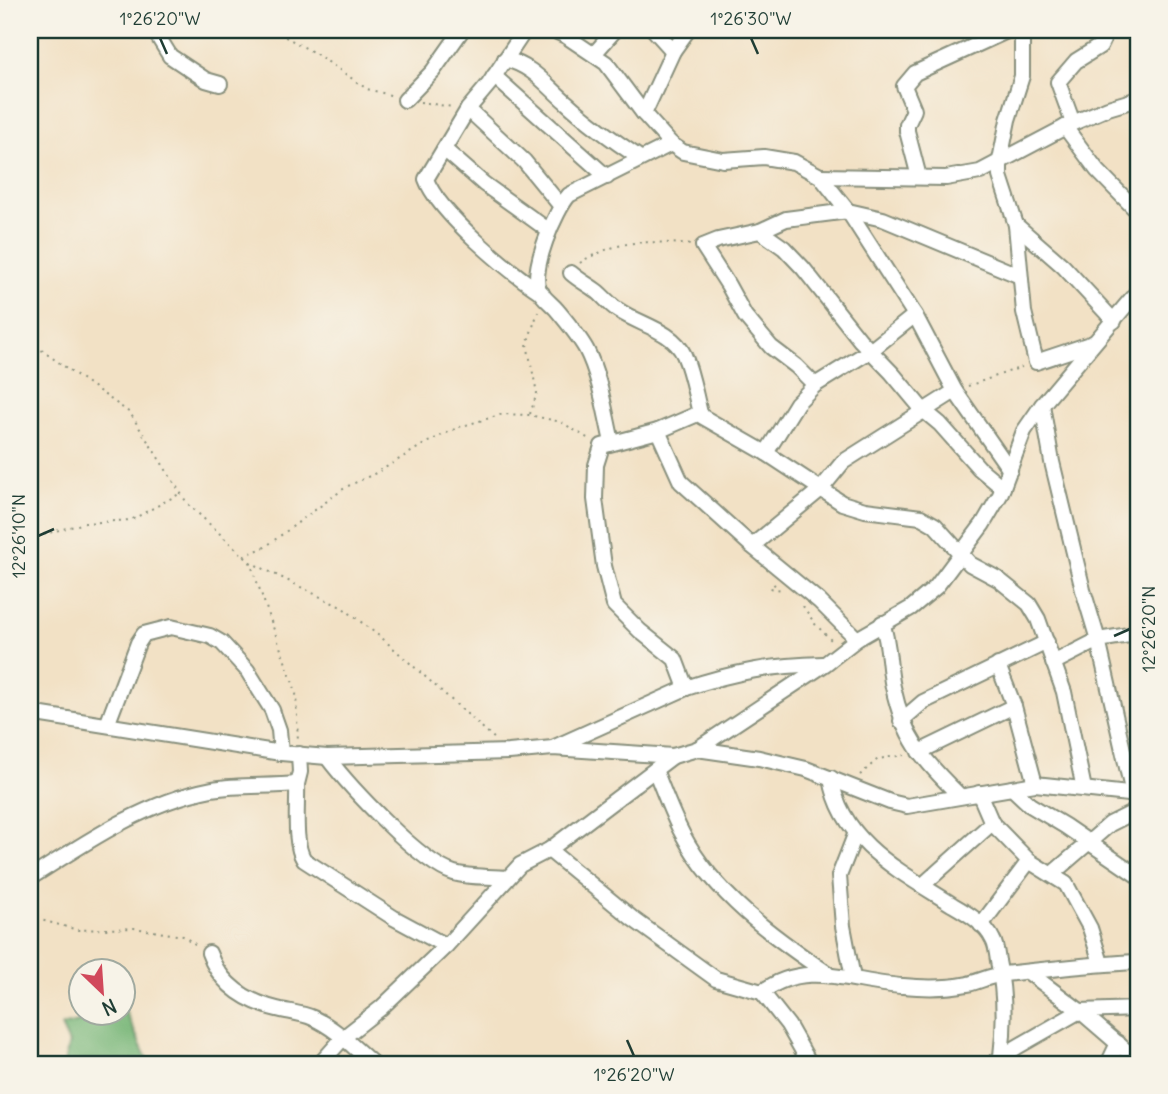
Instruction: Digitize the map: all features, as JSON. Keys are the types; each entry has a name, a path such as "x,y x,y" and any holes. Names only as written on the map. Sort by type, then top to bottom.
{"street":[{"path":"154,30 170,56 206,80 220,84"},
{"path":"405,100 433,71 462,30"},
{"path":"525,30 468,109 426,179 431,191 466,230 500,263 542,293"},
{"path":"594,54 615,30"},
{"path":"654,30 673,51"},
{"path":"644,114 673,51 688,30"},
{"path":"919,177 907,131 907,124 914,110 904,86 915,74 1009,30"},
{"path":"1022,30 1021,76 1000,160 1003,189 1016,225 1027,329 1036,362 1093,343"},
{"path":"1100,30 1103,40 1100,46 1076,61 1058,82 1069,125 1097,170 1138,212"},
{"path":"564,32 606,63 644,114 671,144 683,152 723,160 764,157 794,162 820,176 848,211 915,315 955,391 1010,470"},
{"path":"505,59 523,64 615,142 640,158"},
{"path":"494,76 607,177"},
{"path":"820,176 962,176 979,172 1069,125 1108,108 1138,99"},
{"path":"468,109 524,161 560,205"},
{"path":"671,144 569,195 560,205 548,230 536,281 542,293 586,350 600,391 607,444 596,465 595,499 604,566 614,605 640,631 675,659 687,688"},
{"path":"444,149 484,184 548,230"},
{"path":"815,384 771,347 745,316 729,285 703,246 760,230 786,219 848,211 883,219 1020,276"},
{"path":"1016,225 1063,266 1114,321"},
{"path":"760,230 784,248 803,268 922,410 940,424 979,468 1003,488"},
{"path":"572,273 597,291 615,309 664,333 677,344 684,355 700,413 712,423 766,453 842,503 865,510 921,517 935,525 971,564 998,579 1029,604 1047,642 1064,692 1084,789"},
{"path":"30,713 281,753 327,757 509,752 553,748 673,756 697,749 825,664 857,639 923,600 947,575 983,524 1003,488 1024,431 1042,405 1138,291"},
{"path":"766,453 797,403 815,384 870,351 915,315"},
{"path":"752,546 821,489 843,462 955,391"},
{"path":"697,749 759,758 806,769 906,806 1035,784 1136,795 1052,463 1042,405"},
{"path":"607,444 658,431 700,413"},
{"path":"658,431 681,482 838,618 857,639"},
{"path":"882,623 890,648 892,685 901,721 919,752 959,796"},
{"path":"107,725 138,643 144,634 171,627 210,636 222,643 247,670 272,710 279,730 281,753"},
{"path":"1053,663 1098,640 1138,631"},
{"path":"901,721 923,702 1047,642"},
{"path":"553,748 687,688 756,668 782,664 825,664"},
{"path":"998,666 1014,706 1035,784"},
{"path":"919,752 1014,706"},
{"path":"299,754 298,836 300,854 304,860 394,918 446,946"},
{"path":"320,1064 344,1037 381,1008 446,946 520,864 549,850 673,756"},
{"path":"327,757 361,798 434,865 455,874 508,878"},
{"path":"655,770 683,835 705,870 741,907 786,946 827,973"},
{"path":"831,778 833,791 855,835 888,864 973,917 993,940 1001,974 1006,1021 996,1060"},
{"path":"30,877 103,832 167,802 211,789 297,784"},
{"path":"1012,788 1030,806 1065,826 1138,876"},
{"path":"979,793 992,823 1029,861 1066,884 1090,928 1101,963"},
{"path":"1052,874 1110,824 1138,810"},
{"path":"923,885 992,823"},
{"path":"853,978 843,926 839,876 855,835"},
{"path":"549,850 633,919 716,979 762,992 788,1025 810,1064"},
{"path":"981,925 1029,861"},
{"path":"209,953 215,971 234,991 273,1008 312,1017 344,1037 373,1064"},
{"path":"762,992 788,979 827,973 902,986 935,987 965,985 1001,974 1101,963 1138,962"},
{"path":"1028,972 1080,1011 1138,1061"},
{"path":"996,1060 1080,1011 1138,1009"},
{"path":"1108,1064 1118,1043"}],"path":[{"path":"273,30 318,55 368,89 405,100 468,109"},
{"path":"30,342 130,413 187,503 250,562 343,608 383,639 509,752"},
{"path":"955,391 1036,362"},
{"path":"244,556 265,547 346,487 459,427 503,414 529,415 561,422 607,444"},
{"path":"30,538 85,523 131,520 180,493"},
{"path":"250,562 296,692 299,754"},
{"path":"787,575 770,587 788,591"},
{"path":"800,601 815,624 841,650"},
{"path":"848,785 878,759 919,752"},
{"path":"30,917 78,930 134,928 183,936 209,953"}],"green space":[{"path":"61,1026 133,1028 149,1064 64,1064 69,1043"}]}
